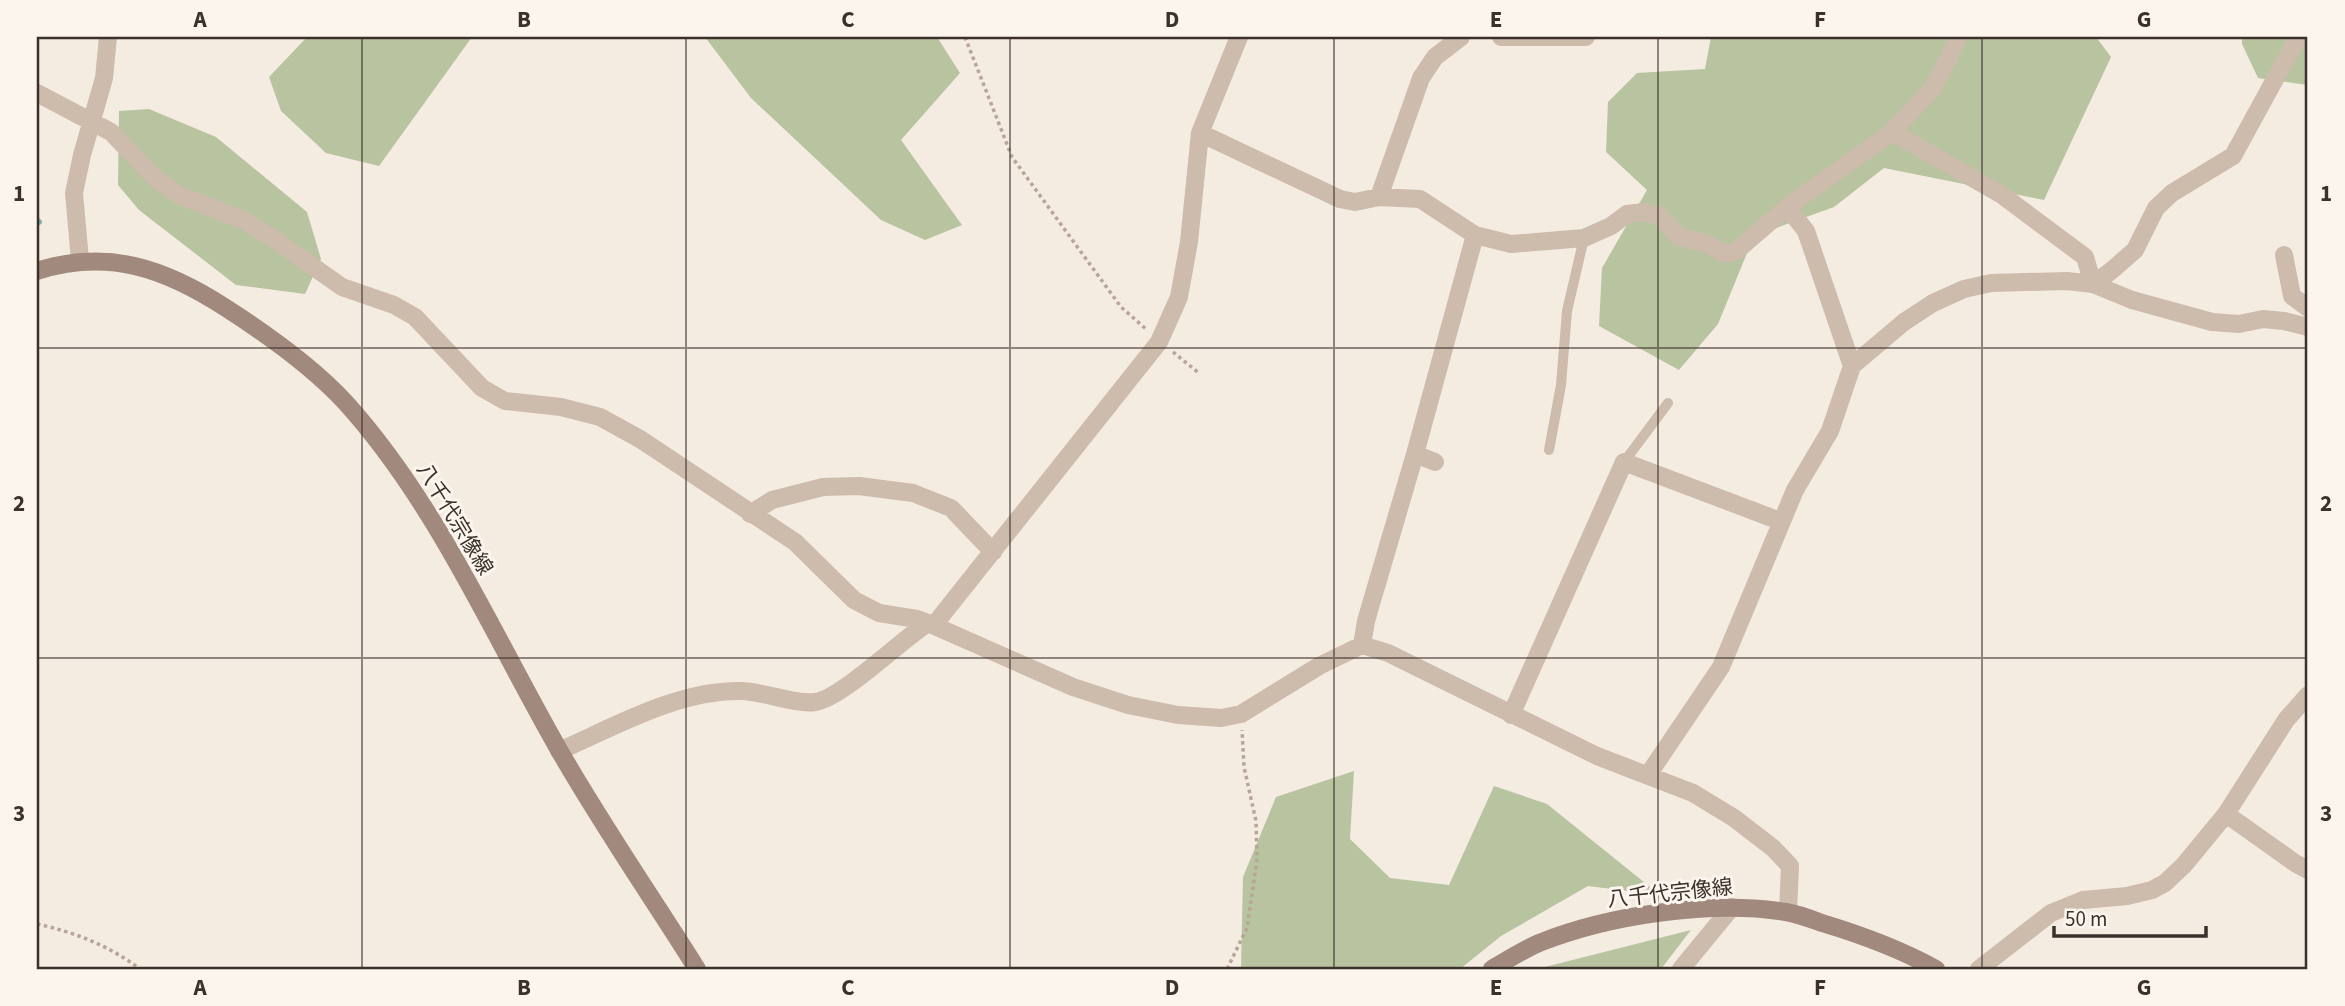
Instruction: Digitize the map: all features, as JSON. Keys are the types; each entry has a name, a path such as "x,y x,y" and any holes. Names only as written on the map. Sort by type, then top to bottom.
{"main road":[{"name":"八千代宗像線","path":"37,271 80,261 111,261 149,268 198,290 248,322 294,356 345,402 395,463 444,541 559,751 697,969"},
{"name":"八千代宗像線","path":"1492,969 1536,944 1591,925 1732,906 1788,912 1856,933 1908,954 1936,969"}],"street":[{"path":"80,261 74,193 104,78 108,37"},
{"path":"559,751 662,706 708,693 743,691 815,702 838,691 931,624 993,552 1159,342 1179,297 1189,242 1200,133 1239,37"},
{"path":"1379,197 1421,78 1435,57 1461,37"},
{"path":"1501,37 1586,37"},
{"path":"1200,133 1340,199 1355,202 1379,197 1420,199 1475,235 1511,243 1584,238 1611,226 1627,214 1644,212 1660,216 1678,236 1710,244 1729,254 1735,252 1787,207 1892,132 1931,89 1947,64 1958,37"},
{"path":"2093,284 2135,250 2156,208 2172,193 2233,156 2298,37"},
{"path":"37,93 111,132 155,178 179,195 243,220 342,287 394,305 415,317 482,387 505,401 561,407 600,417 640,439 795,542 854,600 879,613 931,624 1073,687 1128,705 1178,715 1222,718 1241,714 1319,666 1362,645 1388,653 1597,756 1693,793 1734,818 1773,848 1790,866 1788,912"},
{"path":"1892,132 2001,195 2085,257 2093,284"},
{"path":"1787,207 1805,231 1852,366"},
{"path":"1362,645 1366,621 1475,235"},
{"path":"2284,255 2292,296 2308,308"},
{"path":"1648,775 1721,667 1780,521 1830,431 1852,366 1904,322 1933,303 1964,289 1991,283 2033,281 2093,284 2132,300 2212,322 2239,324 2263,318 2308,327"},
{"path":"1415,454 1435,462"},
{"path":"1511,715 1624,462 1780,521"},
{"path":"750,513 772,500 823,487 859,486 913,493 951,508 993,552"},
{"path":"1979,969 2051,913 2083,900 2127,896 2152,890 2165,883 2184,865 2226,814 2286,720 2308,695"},
{"path":"2226,814 2308,870"},
{"path":"1681,969 1732,906"}],"lane":[{"path":"1549,450 1561,386 1567,311 1584,238"},
{"path":"1624,462 1668,403"}],"path":[{"path":"965,37 1012,157 1121,307 1159,342 1200,374"},
{"path":"1227,969 1247,928 1257,860 1256,821 1244,766 1241,714"},
{"path":"37,923 67,930 104,947 140,969"}],"green space":[{"path":"307,37 472,37 379,166 326,153 281,111 269,77"},
{"path":"705,37 937,37 960,73 901,140 962,225 925,240 881,220 751,98"},
{"path":"1711,37 2096,37 2111,57 2044,200 1884,168 1834,207 1754,236 1718,324 1679,370 1599,326 1602,268 1647,190 1606,152 1608,102 1637,73 1705,69"},
{"path":"2242,37 2308,37 2308,85 2258,78 2242,44"},
{"path":"149,109 216,137 307,212 321,259 305,294 236,285 139,210 118,185 119,111"},
{"path":"1354,771 1350,839 1390,878 1449,885 1494,786 1547,804 1660,895 1588,886 1501,936 1460,969 1241,969 1243,877 1276,797"},
{"path":"1691,930 1661,969 1537,969"}]}
